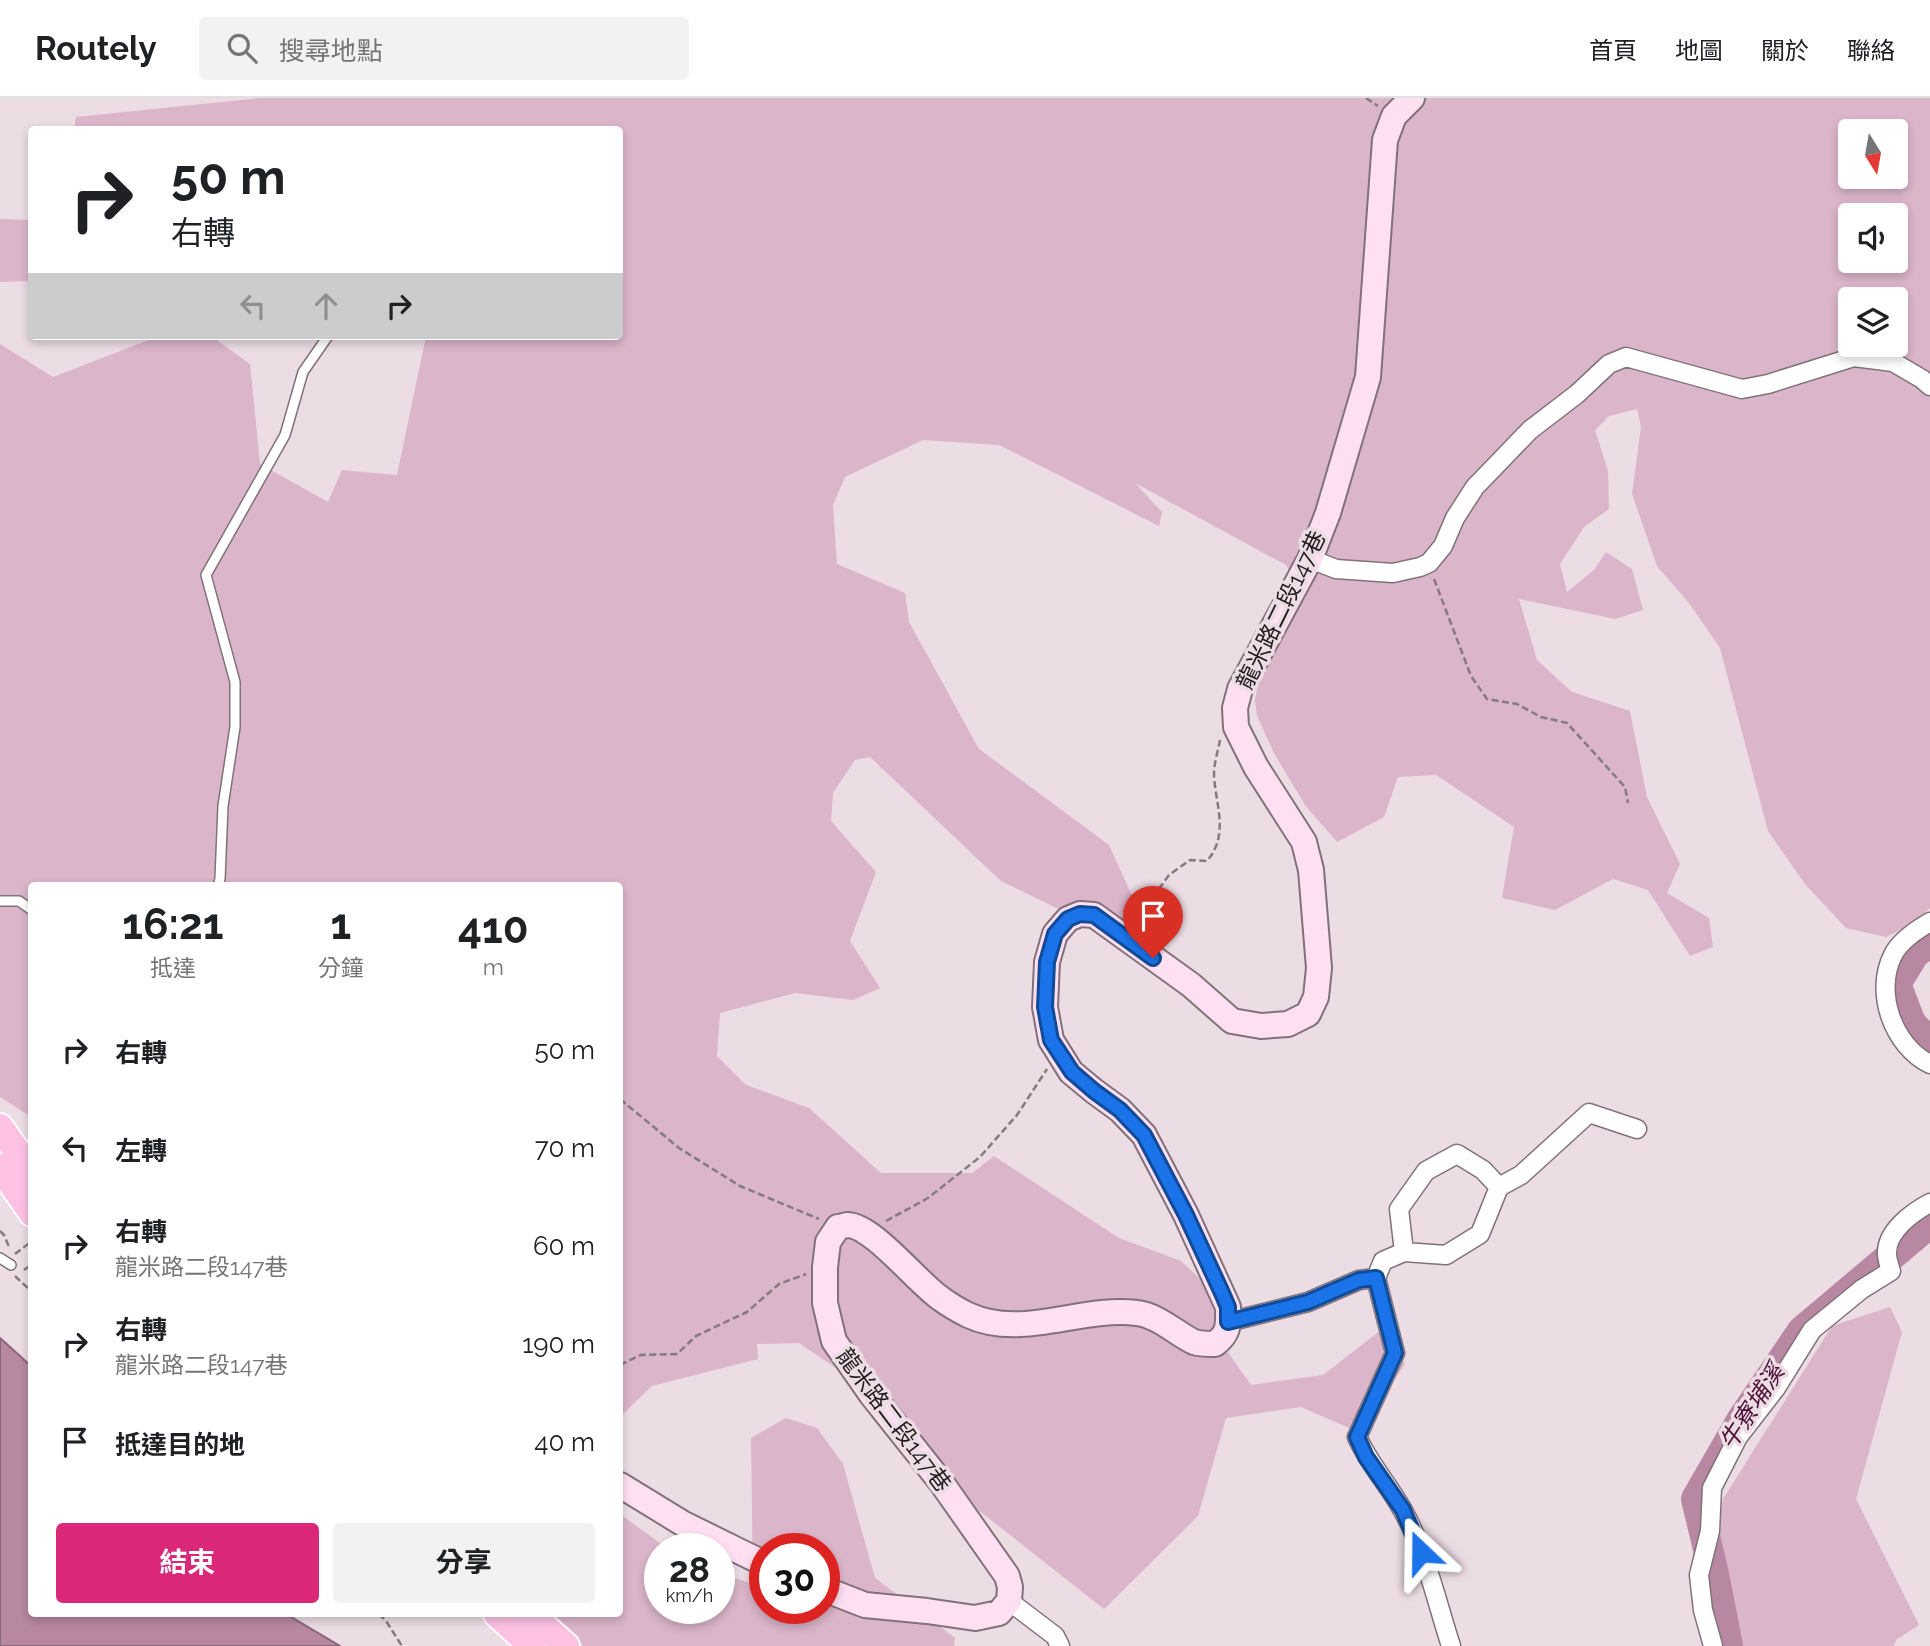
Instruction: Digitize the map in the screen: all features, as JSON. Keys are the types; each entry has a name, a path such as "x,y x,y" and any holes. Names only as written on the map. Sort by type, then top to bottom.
{"main road":[{"path":"0,1127 28,1167"},
{"path":"0,1167 28,1207"},
{"path":"500,1617 532,1646"},
{"path":"533,1617 566,1646"}],"street":[{"name":"龍米路二段147巷","path":"1236,727 1235,708 1240,689 1310,559 1328,513 1368,377 1385,139 1394,116 1412,98"},
{"path":"1310,559 1336,569 1393,573 1429,563 1443,546 1455,518 1475,487 1493,467 1530,430 1577,394 1609,364 1626,357 1742,389 1768,384 1854,357 1893,362 1930,386"},
{"path":"838,1227 849,1225 865,1232 940,1298 968,1315 996,1324 1019,1324 1105,1313 1139,1313 1169,1326 1196,1343 1215,1344 1225,1336 1228,1307 1186,1215 1144,1135 1120,1110 1072,1072 1051,1040 1045,1007 1047,962 1055,934 1068,919 1080,914 1094,915 1191,985 1233,1021 1262,1026 1288,1024 1308,1014 1316,997 1319,968 1311,870 1304,842 1255,767 1236,727"},
{"path":"1930,922 1916,931 1893,954 1885,982 1890,1019 1903,1041 1930,1064"},
{"path":"1451,1646 1421,1552 1403,1510 1366,1457 1357,1437 1395,1353 1376,1278 1383,1261 1404,1252 1446,1255 1480,1234 1499,1186 1521,1175 1589,1113 1637,1129"},
{"path":"1404,1252 1399,1209 1426,1171 1457,1154 1483,1170 1499,1186"},
{"path":"1713,1646 1703,1611 1699,1575 1710,1531 1712,1488 1738,1437 1776,1388 1812,1330 1862,1289 1891,1271 1886,1252 1893,1233 1915,1210 1930,1203"},
{"name":"龍米路二段147巷","path":"838,1227 828,1242 825,1267 825,1303 834,1341 871,1394 942,1482 995,1558 1007,1576 1010,1587 1009,1601"},
{"path":"1228,1322 1308,1302 1359,1280 1376,1278"},
{"path":"623,1487 682,1523 749,1556"},
{"path":"840,1595 865,1605 975,1618 999,1613 1009,1601 1055,1636 1060,1646"}],"lane":[{"path":"219,882 223,806 234,727 235,682 206,575 285,435 303,372 325,340"},
{"path":"0,901 19,901 28,907"},
{"path":"0,1258 11,1260"}],"path":[{"path":"1429,563 1471,676 1487,699 1517,704 1541,717 1567,723 1625,787 1628,803"},
{"path":"1106,924 1156,893 1169,875 1190,860 1207,861 1216,850 1221,817 1214,773 1220,740 1236,727"},
{"path":"865,1232 928,1198 980,1157 1017,1115 1058,1052"},
{"path":"623,1101 679,1148 740,1186 838,1227"},
{"path":"11,1260 28,1245"},
{"path":"623,1363 641,1355 677,1354 696,1336 747,1312 779,1283 825,1267"},
{"path":"382,1617 402,1646"}],"shaded area":[{"path":"260,98 1930,98 1930,908 1909,926 1886,937 1846,928 1805,884 1768,831 1720,648 1689,603 1657,566 1632,494 1641,427 1637,409 1609,416 1595,430 1608,471 1609,509 1584,527 1560,564 1567,592 1594,570 1606,552 1632,569 1643,610 1615,619 1519,599 1537,660 1572,692 1630,711 1647,797 1680,864 1667,893 1709,918 1713,947 1690,956 1648,890 1613,879 1555,910 1502,898 1514,827 1436,775 1398,777 1384,817 1337,842 1305,805 1274,753 1257,716 1255,700 1261,669 1306,596 1286,565 1135,483 1162,512 1159,526 999,445 923,440 845,477 833,505 837,564 905,593 909,622 979,749 1109,845 1138,909 1121,926 1079,919 1001,881 870,757 855,760 833,793 831,821 876,872 850,941 880,988 853,1000 795,993 720,1013 717,1056 746,1085 809,1108 881,1173 972,1173 994,1156 1119,1238 1181,1261 1224,1301 1222,1344 1251,1385 1323,1375 1381,1330 1405,1364 1358,1432 1301,1407 1226,1418 1198,1516 1104,1609 963,1498 892,1406 799,1343 757,1344 758,1359 652,1386 623,1414 623,882 28,882 28,1115 0,1097 0,344 53,377 149,340 217,340 250,364 260,464 328,502 342,470 397,475 425,340 623,340 623,126 74,126 76,117"},
{"path":"0,219 28,220 28,281 0,282"},
{"path":"1890,1307 1902,1332 1856,1499 1919,1625 1896,1640 1894,1646 1714,1646 1702,1597 1723,1499 1832,1326"},
{"path":"0,1338 28,1363 28,1617 291,1617 340,1646 0,1646"},
{"path":"786,1418 817,1428 843,1464 875,1578 955,1638 954,1646 583,1646 556,1617 623,1617 623,1516 646,1533 644,1624 735,1624 735,1578 749,1583 749,1624 840,1624 840,1533 752,1533 751,1438"}],"waterway":[{"name":"牛寮埔溪","path":"1930,943 1915,953 1896,984 1911,1023 1930,1043"},
{"name":"牛寮埔溪","path":"1728,1646 1696,1499 1742,1419 1802,1331 1930,1223"}],"route":[{"path":"1153,958 1094,915 1080,914 1068,919 1055,934 1047,962 1045,1007 1051,1040 1072,1072 1120,1110 1144,1135 1186,1215 1222,1293 1228,1307 1228,1322 1308,1302 1359,1280 1376,1278 1395,1353 1357,1437 1366,1457 1403,1510 1421,1552"}]}
